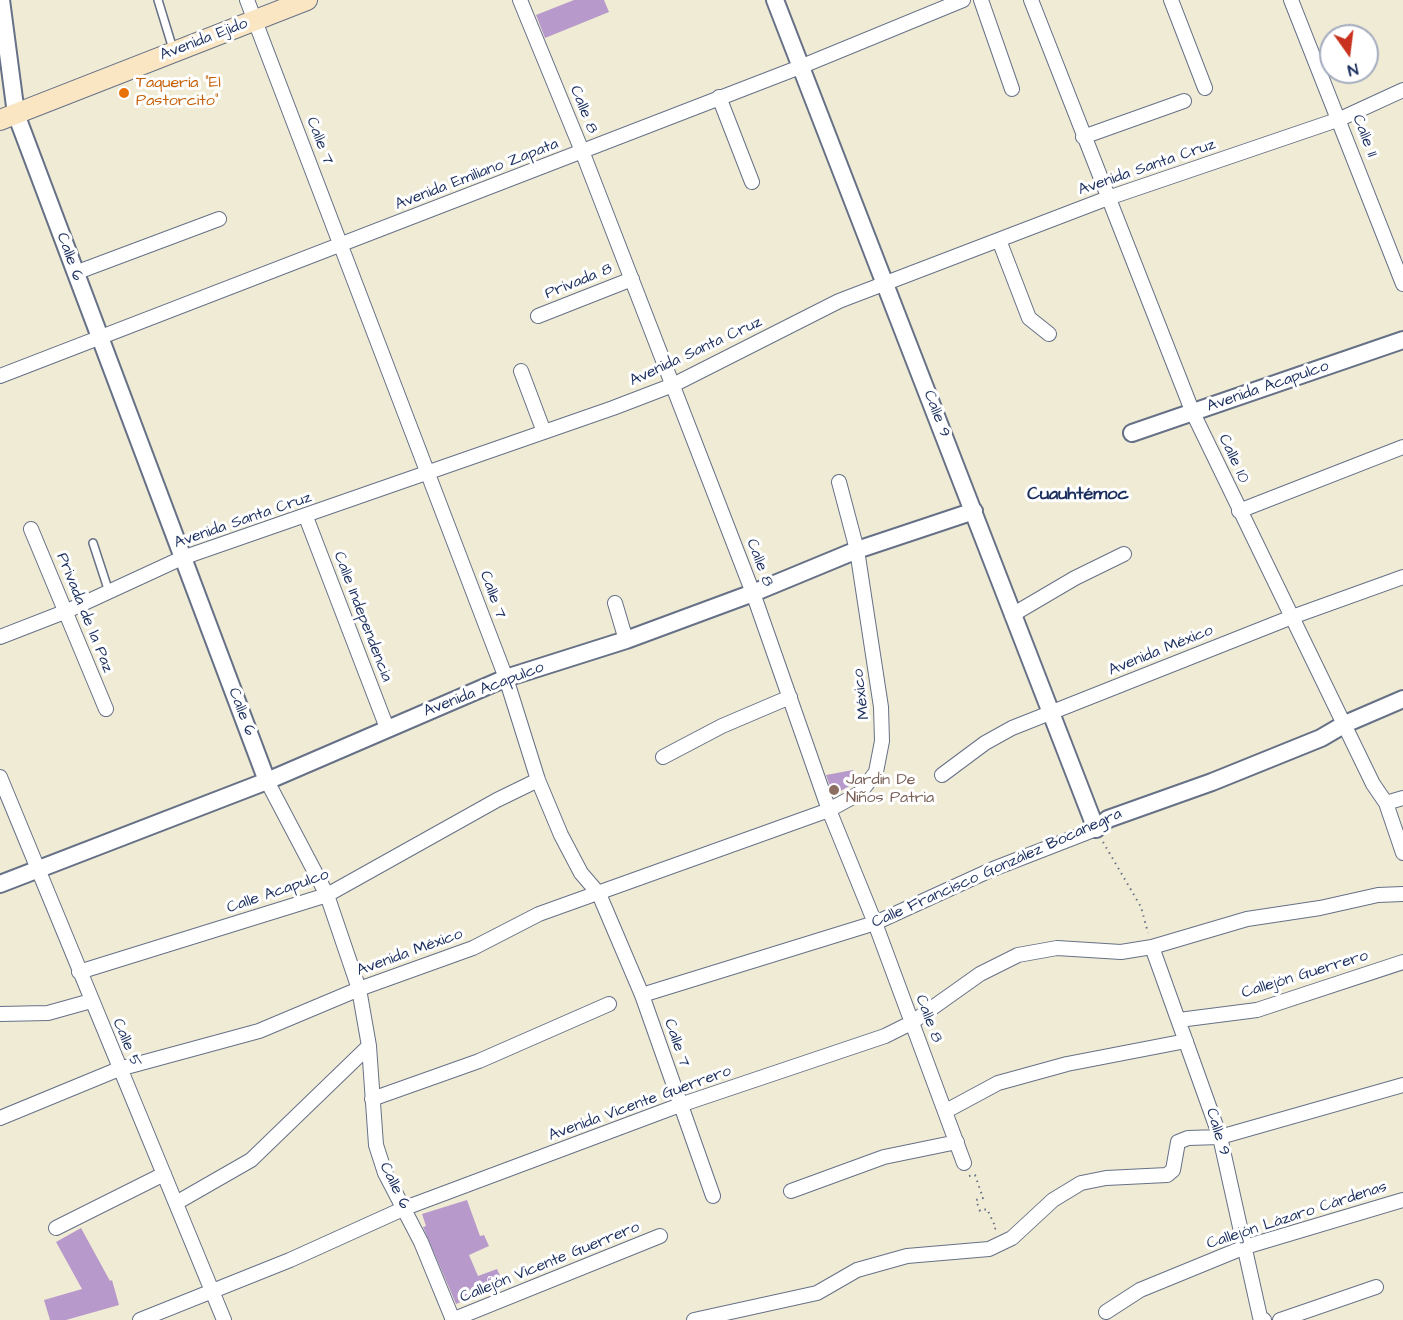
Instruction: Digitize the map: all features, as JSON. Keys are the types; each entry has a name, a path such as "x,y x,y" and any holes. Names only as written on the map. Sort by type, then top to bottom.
{"main road":[{"name":"Avenida Ejido","path":"7,111 172,47 277,0"},
{"name":"Avenida Ejido","path":"251,10 307,0"}],"street":[{"name":"Calle 6","path":"1,0 7,111 75,273 267,781 327,895 358,989 369,1047 376,1145 385,1173 405,1208 453,1320"},
{"name":"Calle 8","path":"520,0 632,279 753,593 829,810 875,923 964,1163"},
{"name":"Calle 9","path":"775,0 1096,829"},
{"name":"Avenida Emiliano Zapata","path":"0,376 342,246 719,97 800,68 963,0"},
{"path":"981,0 1012,89"},
{"name":"Calle 10","path":"1031,0 1193,413 1373,784 1386,803 1403,853"},
{"path":"1171,0 1204,88"},
{"name":"Calle 11","path":"1291,0 1340,119 1403,284"},
{"name":"Calle 7","path":"251,10 506,678 538,780 581,873 599,894 642,995 713,1196"},
{"name":"Avenida Santa Cruz","path":"0,637 67,611 182,558 306,517 673,385 839,301 1108,198 1340,119 1403,90"},
{"path":"719,97 752,182"},
{"path":"1083,137 1184,101"},
{"path":"75,273 219,219"},
{"path":"999,240 1029,318 1049,334"},
{"name":"Privada 8","path":"538,316 632,279"},
{"name":"Avenida Acapulco","path":"1132,433 1403,340"},
{"path":"521,371 544,432"},
{"path":"1239,511 1403,447"},
{"name":"México","path":"829,810 860,793 876,772 882,741 881,707 857,550 839,482"},
{"name":"Avenida Acapulco","path":"0,884 267,781 506,678 626,640 753,593 857,550 974,511"},
{"name":"Calle Independencia","path":"306,517 387,728"},
{"name":"Privada de la Paz","path":"31,529 67,611 105,710"},
{"path":"1012,615 1075,578 1124,554"},
{"name":"Avenida México","path":"942,775 985,743 1012,728 1292,617 1403,577"},
{"path":"615,603 626,640"},
{"path":"663,757 722,726 790,697"},
{"name":"Calle Francisco González Bocanegra","path":"642,995 875,923 993,869 1096,829 1108,819 1212,782 1321,738 1345,724 1403,699"},
{"name":"Calle 5","path":"0,777 224,1320"},
{"name":"Calle Acapulco","path":"79,972 327,895 468,815 538,780"},
{"path":"1386,803 1403,798"},
{"name":"Avenida México","path":"0,1118 119,1069 227,1042 358,989 473,948 539,914 829,810"},
{"path":"1152,947 1247,918 1320,908 1378,895 1403,894"},
{"name":"Calle 9","path":"1152,947 1220,1137 1260,1317 1264,1320"},
{"name":"Avenida Vicente Guerrero","path":"140,1320 212,1289 290,1260 405,1208 680,1105 885,1036 911,1023 980,974 1018,955 1057,948 1121,952 1152,947"},
{"name":"Callejón Guerrero","path":"1179,1020 1257,1010 1403,962"},
{"path":"0,1014 48,1013 91,1001"},
{"path":"372,1099 479,1061 609,1004"},
{"path":"946,1111 998,1083 1067,1064 1186,1041"},
{"path":"176,1203 251,1160 369,1047"},
{"path":"694,1320 817,1293 857,1270 907,1256 989,1249 1012,1238 1053,1200 1081,1183 1106,1178 1167,1175 1173,1170 1178,1142 1188,1138 1220,1137 1403,1084"},
{"path":"791,1191 884,1157 957,1142"},
{"path":"56,1228 164,1174"},
{"name":"Callejón Lázaro Cárdenas","path":"1106,1312 1140,1290 1245,1247 1403,1200"},
{"name":"Callejón Vicente Guerrero","path":"453,1320 660,1236"},
{"path":"1280,1320 1376,1287"}],"lane":[{"path":"158,0 172,47"},
{"path":"93,543 109,592"}],"path":[{"path":"1096,829 1141,907 1152,947"},
{"path":"964,1163 969,1176 975,1175 983,1198 976,1200 981,1211 987,1209 996,1228 983,1238 989,1249"}],"building":[{"path":"574,0 604,0 609,12 545,38 536,15"},
{"name":"Jardin De Niños Patria","path":"853,770 857,782 833,795 826,775"},
{"path":"467,1200 480,1236 484,1235 489,1246 469,1255 478,1276 497,1269 504,1285 456,1304 423,1227 426,1226 422,1214"},
{"path":"81,1228 110,1281 112,1280 119,1305 66,1320 50,1320 44,1300 82,1289 56,1242"}],"place":[{"name":"Taquería \"El Pastorcito\"","path":"124,93"},
{"name":"Jardin De Niños Patria","path":"834,790"}],"district":[{"name":"Cuauhtémoc","path":"1078,495"}]}
